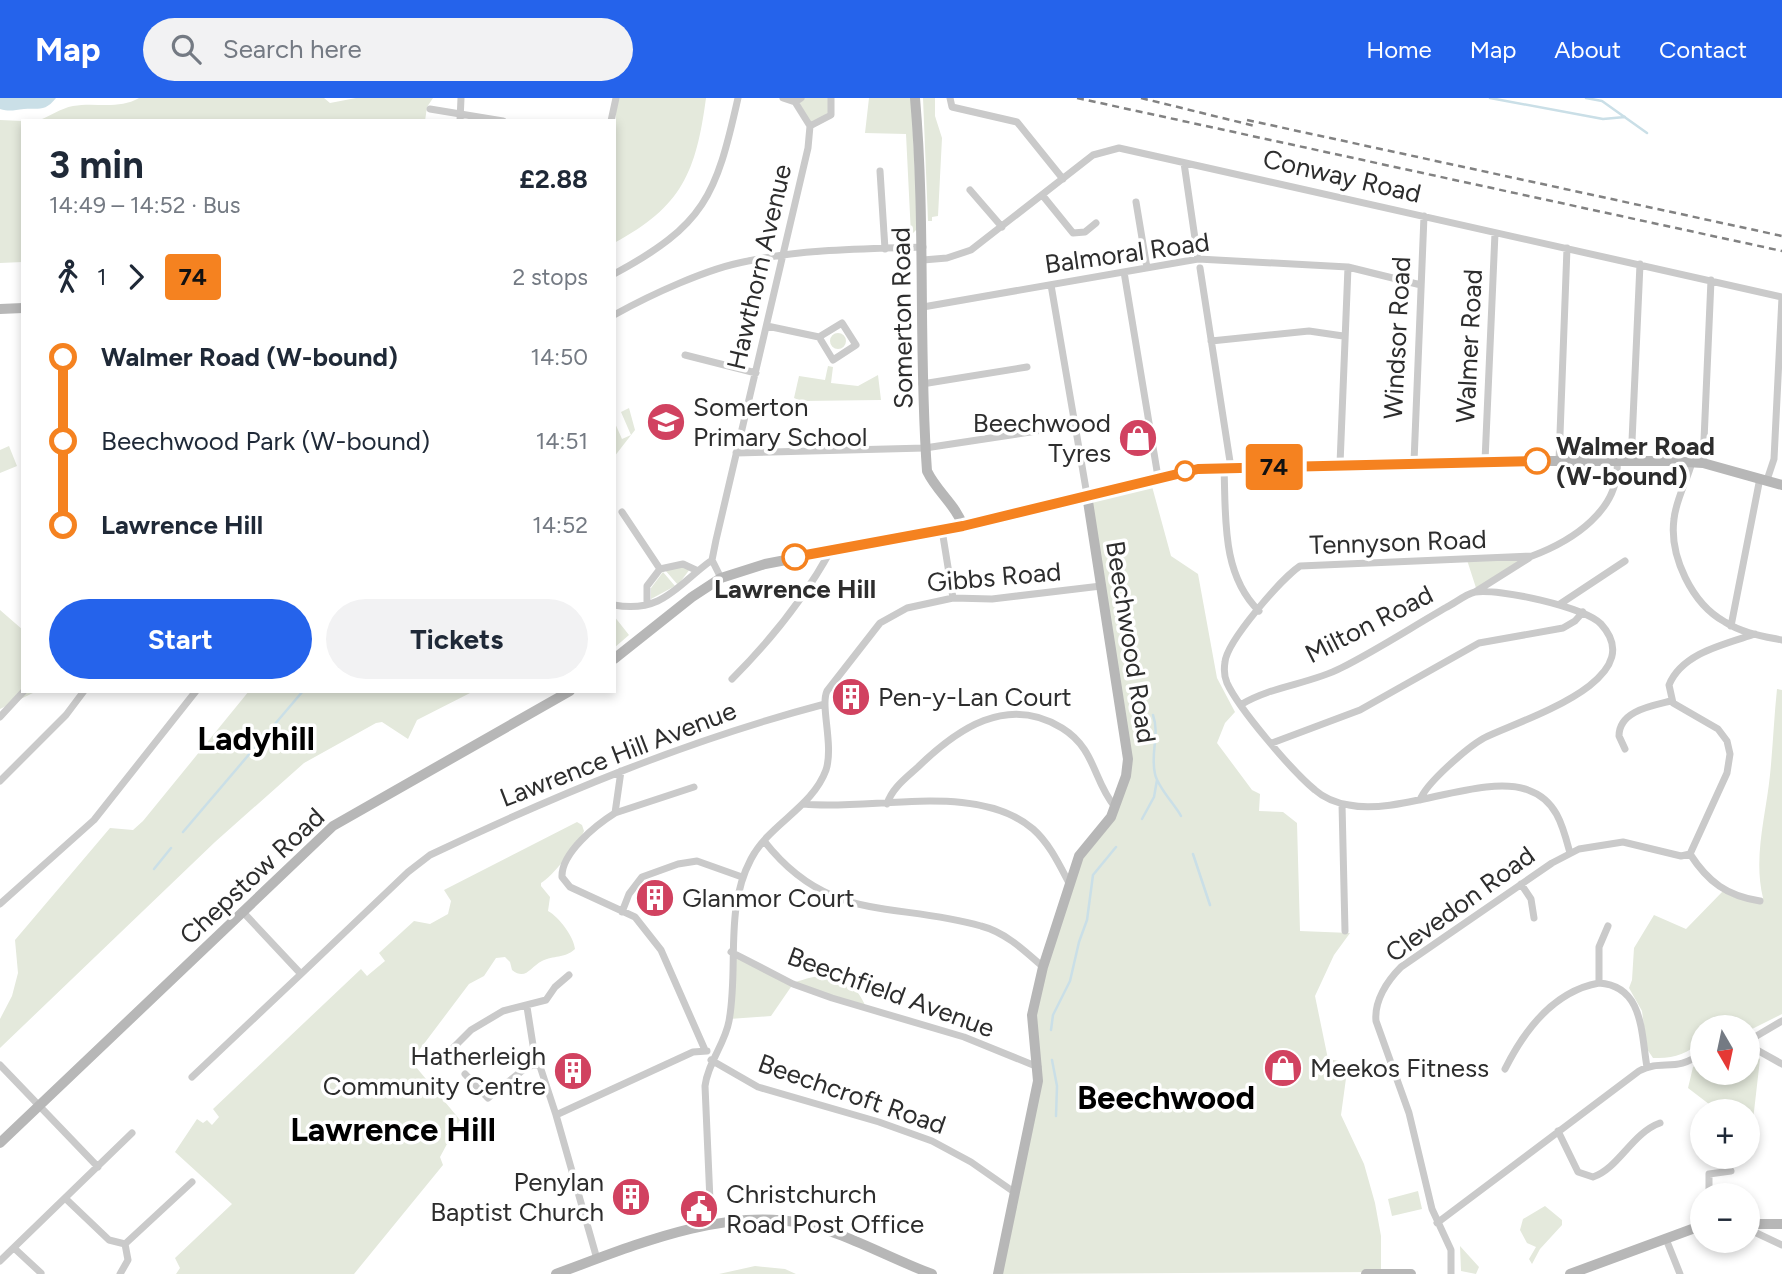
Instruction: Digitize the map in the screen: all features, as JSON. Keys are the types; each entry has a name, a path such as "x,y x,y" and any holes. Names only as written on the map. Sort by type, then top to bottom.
{"main road":[{"name":"Somerton Road","path":"915,98 923,247 922,384 927,471 935,488 958,511 963,526"},
{"path":"0,309 21,308"},
{"path":"616,657 692,597 721,578 765,564 831,549 963,526 1198,469 1414,462 1692,462 1782,485"},
{"name":"Beechwood Road","path":"998,1274 1038,1067 1031,1035 1032,1015 1043,967 1079,856 1106,825 1116,808 1128,758 1087,495"},
{"name":"Chepstow Road","path":"0,1143 333,826 566,693"},
{"path":"556,1274 711,1224 747,1218 803,1223 932,1274"},
{"path":"1760,1225 1782,1224"},
{"path":"1570,1274 1690,1230"},
{"path":"1366,1274 1411,1274"}],"street":[{"path":"460,117 461,98"},
{"path":"611,119 616,98"},
{"path":"616,273 669,242 695,218 723,164 738,98"},
{"path":"783,98 798,100 810,126 831,115 831,98"},
{"path":"947,115 952,107 950,98"},
{"path":"952,107 1017,122 1063,179"},
{"path":"430,109 460,117 482,119"},
{"name":"Hawthorn Avenue","path":"712,560 808,148 810,126"},
{"name":"Conway Road","path":"923,260 947,258 971,250 1093,155 1109,149 1185,163 1782,297"},
{"path":"1185,163 1198,259"},
{"path":"880,171 885,248"},
{"path":"970,190 1002,227"},
{"path":"1042,196 1073,233 1085,232 1096,223"},
{"path":"1136,202 1147,268"},
{"name":"Windsor Road","path":"1414,462 1424,216"},
{"name":"Walmer Road","path":"1485,461 1495,233"},
{"path":"616,314 644,299 744,261 782,255 923,247"},
{"path":"1559,461 1567,248"},
{"name":"Balmoral Road","path":"923,307 1198,259 1348,267 1421,285"},
{"path":"1632,441 1640,264"},
{"path":"1340,464 1343,335 1348,267"},
{"path":"1200,268 1228,468 1228,551 1241,587 1259,611"},
{"path":"1124,272 1158,477"},
{"path":"1703,463 1712,280"},
{"path":"1051,285 1087,495"},
{"path":"1731,626 1764,479 1772,470 1782,297"},
{"path":"767,326 819,337 842,323 856,345 833,360 819,337"},
{"path":"1211,341 1309,331 1343,335"},
{"path":"685,355 755,373"},
{"path":"922,384 1027,368"},
{"path":"736,453 925,448 1037,431"},
{"name":"Tennyson Road","path":"1342,804 1313,789 1242,704 1226,681 1225,660 1228,649 1291,573 1306,564 1532,556 1570,537 1596,516 1615,485 1617,461"},
{"path":"1692,462 1674,516 1675,553 1684,574 1706,606 1731,626 1782,640"},
{"path":"622,512 660,569"},
{"path":"942,530 953,598"},
{"path":"732,679 780,630 813,584 831,549"},
{"name":"Milton Road","path":"1242,704 1260,695 1342,668 1532,556"},
{"path":"616,605 647,604 675,594 712,560 721,578"},
{"path":"1560,604 1625,561"},
{"path":"647,604 647,586 660,569 683,564 698,571"},
{"name":"Gibbs Road","path":"825,704 827,691 874,630 890,615 917,605 953,598 992,599 1101,586"},
{"name":"Milton Road","path":"1475,592 1560,604 1583,612"},
{"path":"1272,743 1360,710 1479,643 1563,628 1583,612 1599,622 1609,638 1611,659 1604,674 1572,698 1479,742 1428,786 1420,800"},
{"path":"1671,701 1670,681 1683,665 1706,652 1755,634"},
{"path":"0,717 22,693"},
{"path":"0,781 66,715 82,693"},
{"path":"0,904 94,820 194,693"},
{"path":"1625,749 1619,736 1623,721 1637,711 1671,701 1718,729 1727,741 1730,754 1727,773 1690,854 1713,883 1737,896 1760,901"},
{"path":"711,1224 705,1086 713,1057 729,1019 732,952 742,877 752,856 803,804 826,768 830,733 825,704"},
{"name":"Lawrence Hill Avenue","path":"192,1077 408,872 430,855 621,771 760,721 825,704"},
{"path":"887,804 895,788 953,736 978,721 1009,715 1044,721 1060,727 1073,737 1091,757 1107,798 1116,808"},
{"path":"615,813 621,771"},
{"path":"556,1115 693,1052 705,1050 661,950 635,917 570,887 564,880 565,862 587,836 615,813 694,786"},
{"path":"1345,931 1342,804 1374,806 1494,787 1530,790 1543,797 1557,813 1570,853"},
{"path":"803,804 829,806 950,802 1004,811 1034,830 1056,859 1069,883"},
{"path":"764,841 783,865 807,885 863,905 983,926 1010,940 1043,967"},
{"name":"Clevedon Road","path":"1451,1274 1452,1254 1437,1223 1409,1113 1376,1025 1376,1010 1384,989 1401,967 1570,853 1615,842 1678,855 1690,854"},
{"path":"622,912 629,894 642,877 678,864 696,861 742,877"},
{"path":"1521,884 1531,899 1534,918"},
{"path":"242,911 301,974"},
{"path":"1599,983 1599,945 1608,926"},
{"name":"Beechfield Avenue","path":"732,952 819,993 964,1037 1038,1067"},
{"path":"444,1057 471,1030 503,1011 546,1000 555,987 569,975"},
{"path":"1505,1069 1517,1043 1555,1002 1599,983 1621,990 1634,1003 1640,1020 1647,1068"},
{"path":"527,1007 539,1065 597,1259"},
{"path":"1760,1035 1782,1021"},
{"name":"Beechcroft Road","path":"705,1050 758,1087 879,1122 932,1142 971,1162 1014,1192"},
{"path":"1760,1050 1782,1064"},
{"path":"1437,1223 1558,1131 1647,1068 1683,1065 1690,1060"},
{"path":"0,1065 98,1167"},
{"path":"466,1074 488,1098 528,1066 539,1065"},
{"path":"1558,1131 1578,1172 1593,1177 1602,1172 1646,1129 1660,1123"},
{"path":"0,1261 132,1133"},
{"path":"1709,1183 1709,1174 1731,1171"},
{"path":"125,1244 192,1182"},
{"path":"66,1199 108,1240 125,1244"},
{"path":"1760,1233 1782,1245"},
{"path":"1666,1239 1680,1274"},
{"path":"120,1274 128,1260 125,1244"},
{"path":"14,1248 41,1273"}],"shaded area":[{"path":"139,98 324,98 330,103 356,98 433,98 427,107 425,119 42,119 73,106 131,102"},
{"path":"616,98 706,98 697,147 682,185 656,216 616,242 616,119"},
{"path":"801,98 831,98 833,109 810,126 795,102"},
{"path":"869,98 911,98 918,228 911,235 906,134 865,133"},
{"path":"923,98 935,98 935,116 942,138 938,216 932,217 932,221 928,221"},
{"path":"0,120 21,121 21,262 0,263"},
{"path":"838,333 844,335 844,347 838,349 832,347 830,341 832,335"},
{"path":"828,366 833,367 831,383 858,386 878,375 881,400 801,401 794,398 799,376 825,380"},
{"path":"629,408 635,430 616,454 616,426 622,439 631,435 621,412"},
{"path":"9,446 17,466 0,473 0,450"},
{"path":"1150,479 1171,556 1198,574 1217,678 1235,712 1225,723 1217,743 1252,790 1260,794 1259,811 1283,812 1297,823 1300,931 1350,933 1334,955 1315,996 1328,1059 1345,1062 1347,1071 1341,1115 1364,1164 1375,1203 1381,1236 1381,1272 998,1274 1038,1081 1032,1015 1079,856 1106,825 1126,776 1087,495"},
{"path":"1532,556 1477,591 1467,560"},
{"path":"680,566 690,569 678,585 665,570"},
{"path":"663,572 675,586 651,599 651,588"},
{"path":"0,610 21,628 21,693 33,693 0,709"},
{"path":"616,619 629,635 616,646"},
{"path":"1777,689 1782,690 1782,1014 1760,1025 1760,1015 1690,1015 1690,1050 1668,1058 1653,1058 1647,1049 1642,1011 1629,988 1634,948 1654,915 1686,929 1724,890 1760,901 1763,898 1759,867"},
{"path":"247,693 470,693 417,720 408,739 382,722 376,723 304,763 215,842 0,1048 0,1019 12,996 18,973 15,940 110,828 133,830"},
{"path":"577,822 582,825 584,831 572,851 541,883 550,897 548,911 565,928 575,949 542,961 524,974 512,970 505,957 496,958 484,976 469,984 411,1061 460,1120 440,1157 443,1165 354,1274 176,1274 180,1268 175,1258 232,1204 175,1152 197,1119 203,1123 207,1120 212,1125 219,1117 213,1109 361,969 367,976 385,961 379,953 414,921 430,924 448,914 451,901 444,890"},
{"path":"731,952 793,983 817,976 845,980 866,1007 793,984 771,1016 729,1019"},
{"path":"1690,1080 1690,1085 1757,1085 1755,1099 1702,1099 1688,1088"},
{"path":"1418,1191 1422,1209 1392,1216 1388,1199"},
{"path":"1545,1206 1562,1220 1562,1225 1540,1249 1532,1264 1529,1259 1536,1247 1527,1243 1520,1230 1523,1219"},
{"path":"1460,1246 1479,1267 1476,1274 1461,1271"},
{"path":"755,1266 785,1269 796,1274 719,1274"}],"water":[{"path":"0,98 56,98 42,108 9,111 0,109"}],"waterway":[{"path":"1490,98 1603,119 1625,117"},
{"path":"1586,98 1602,101 1647,133"},
{"path":"183,832 301,693"},
{"path":"1153,715 1156,730 1155,774 1159,785 1181,816"},
{"path":"1142,819 1154,797 1157,780"},
{"path":"1051,1030 1053,1015 1070,981 1087,920 1093,875 1116,847"},
{"path":"154,869 171,848"},
{"path":"1193,854 1210,905"},
{"path":"1052,1060 1057,1086 1056,1116"}],"railway":[{"path":"1077,98 1782,251"},
{"path":"1141,98 1255,126"},
{"path":"1247,120 1782,236"}],"bus line":[{"name":"74","path":"795,557 963,526 1150,478 1198,469 1537,461"}],"place":[{"name":"Somerton Primary School","path":"666,422"},
{"name":"Beechwood Tyres","path":"1138,438"},
{"name":"Walmer Road (W-bound)","path":"1537,461"},
{"name":"Lawrence Hill","path":"795,557"},
{"name":"Pen-y-Lan Court","path":"851,697"},
{"name":"Glanmor Court","path":"655,898"},
{"name":"Meekos Fitness","path":"1283,1068"},
{"name":"Hatherleigh Community Centre","path":"573,1071"},
{"name":"Penylan Baptist Church","path":"631,1197"},
{"name":"Christchurch Road Post Office","path":"699,1209"}],"district":[{"name":"Ladyhill","path":"256,738"},
{"name":"Beechwood","path":"1166,1097"},
{"name":"Lawrence Hill","path":"393,1129"}]}
